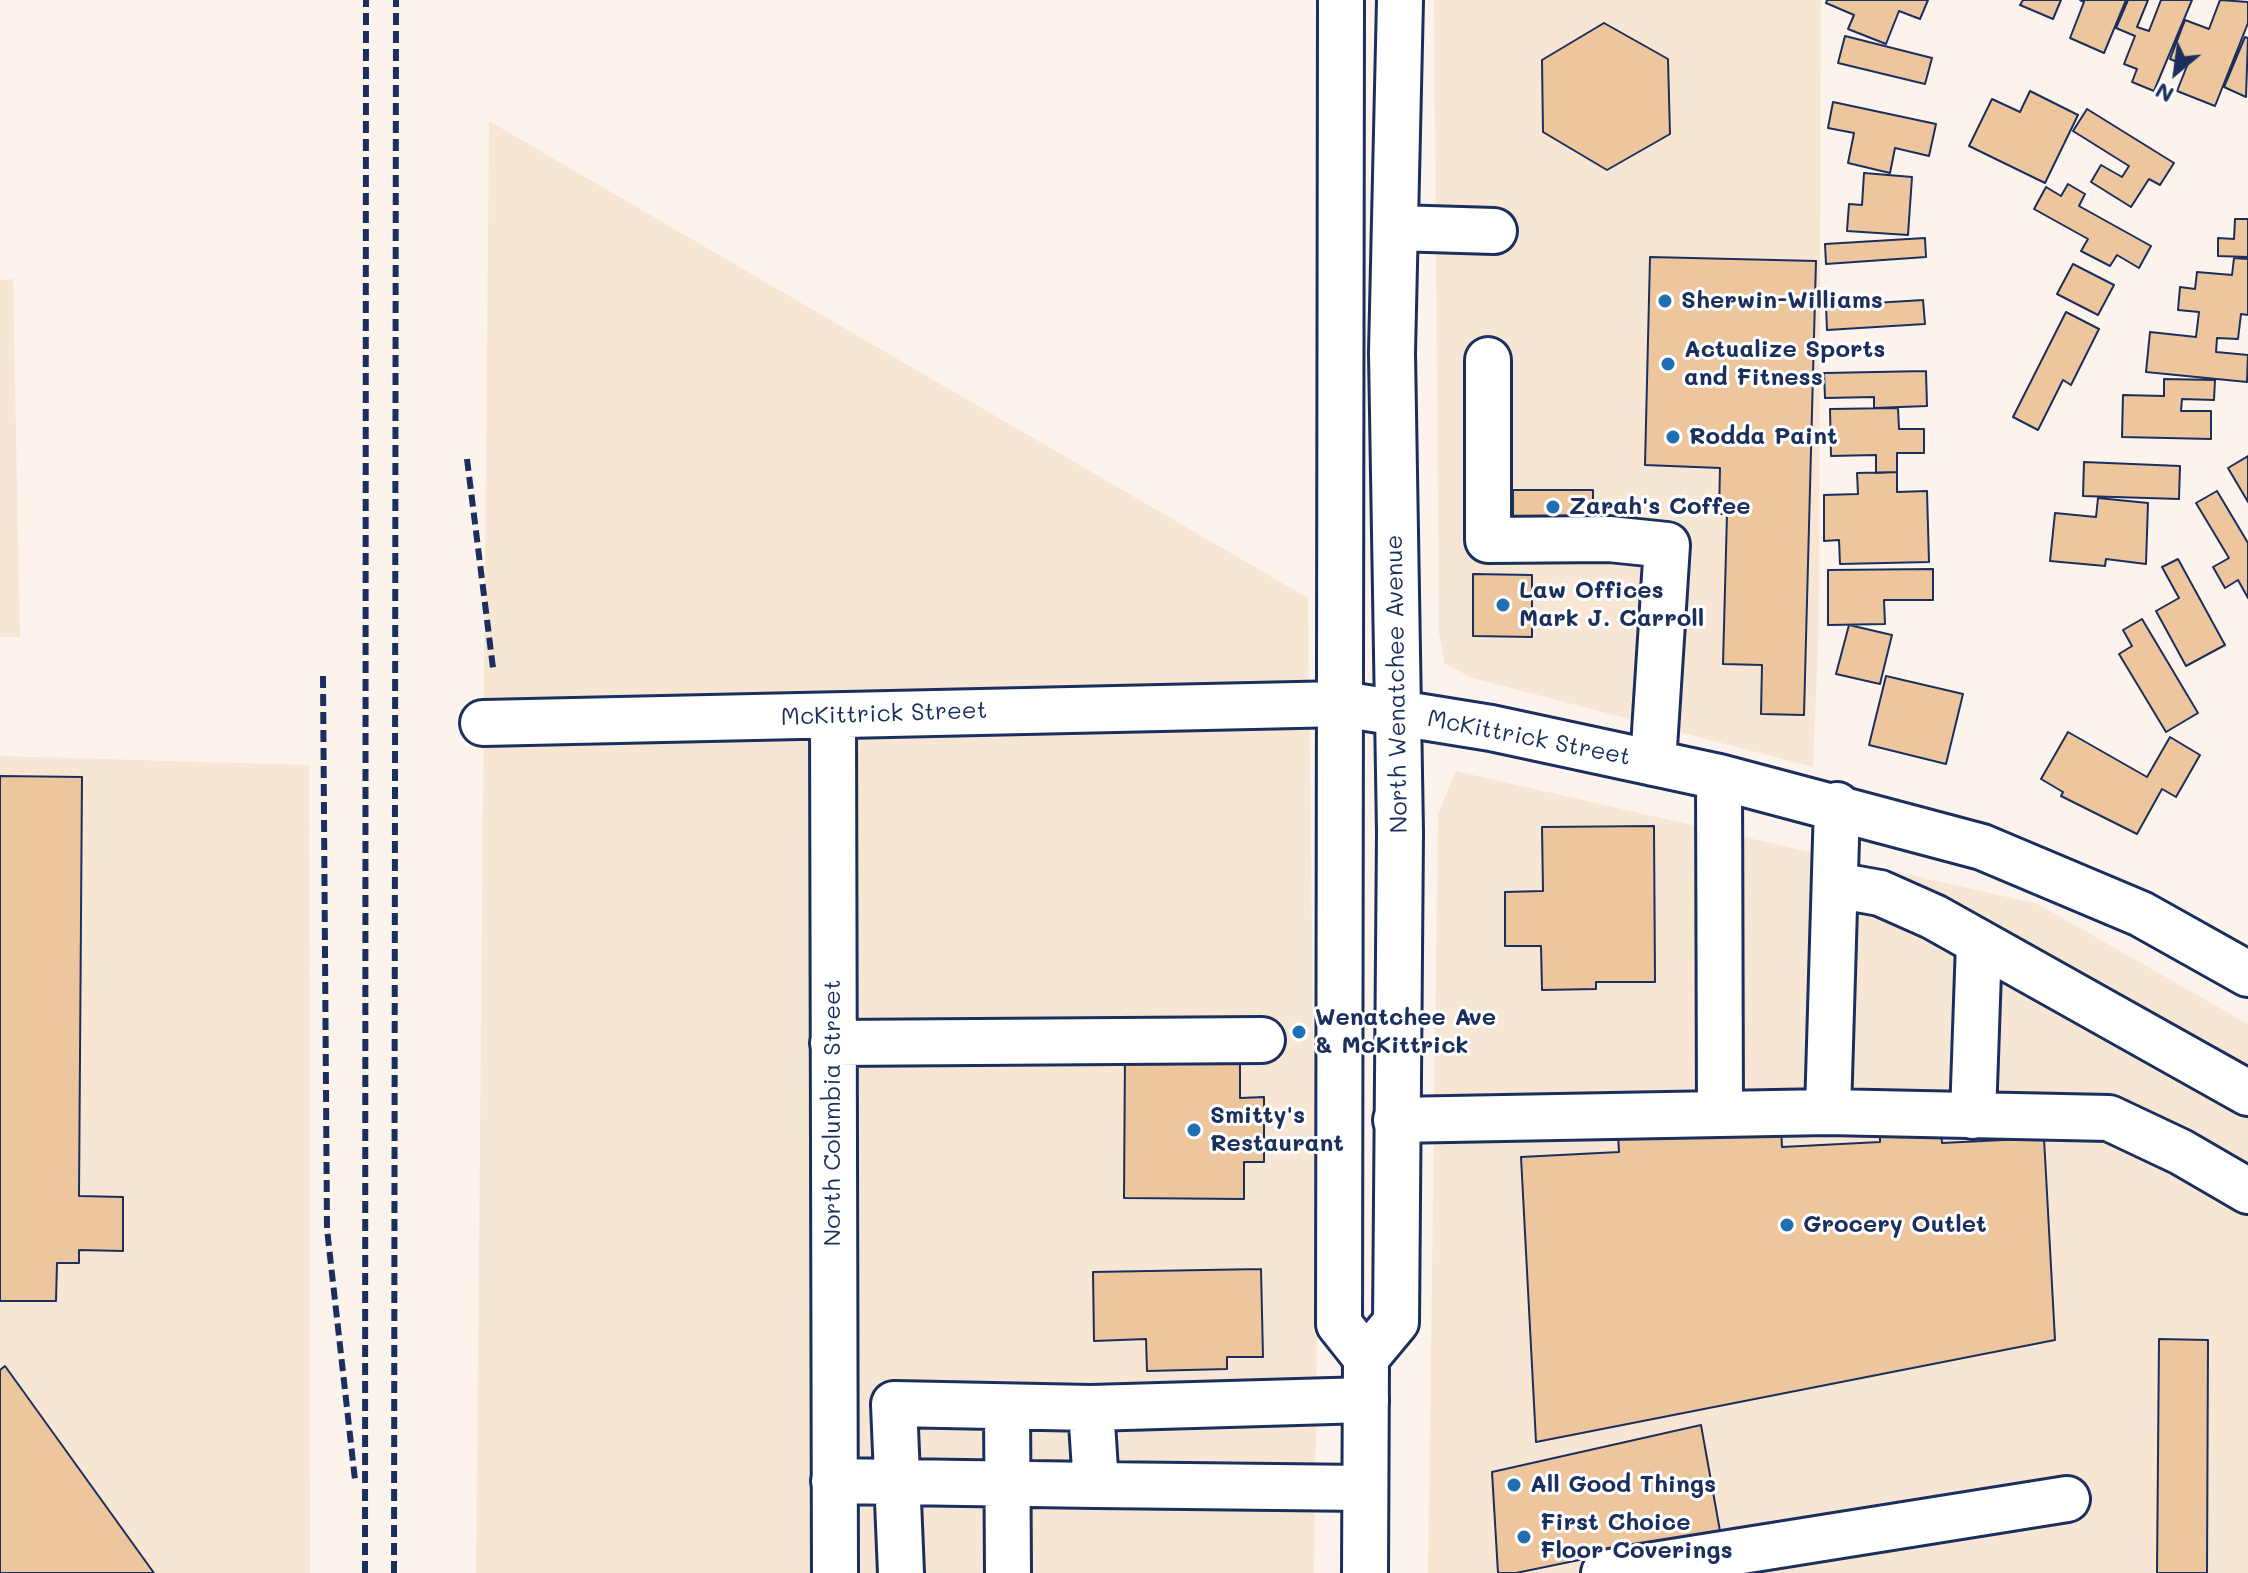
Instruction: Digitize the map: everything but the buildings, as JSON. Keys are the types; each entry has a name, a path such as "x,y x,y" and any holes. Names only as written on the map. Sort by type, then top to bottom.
{"main road":[{"path":"1341,0 1339,1324 1366,1379 1365,1573"},
{"name":"North Wenatchee Avenue","path":"1366,1379 1396,1322 1398,713 1392,353 1400,0"},
{"path":"1395,228 1494,231"},
{"path":"1488,360 1488,540 1609,539 1667,545 1653,763"},
{"name":"McKittrick Street","path":"483,723 1259,703 1342,704 1491,728 1719,777 1837,805 1982,847 2056,875 2141,914 2248,974"},
{"name":"North Columbia Street","path":"833,716 835,1573"},
{"path":"1719,777 1720,1114"},
{"path":"1828,1112 1837,805"},
{"path":"1835,885 1880,893 1979,943 2248,1093"},
{"path":"1973,1116 1979,943"},
{"path":"833,1043 1262,1040"},
{"path":"1396,1120 1828,1112 2109,1118 2167,1144 2248,1191"},
{"path":"901,1573 894,1404 1091,1408 1366,1379"},
{"path":"1007,1407 1008,1573"},
{"path":"1091,1408 1096,1485"},
{"path":"834,1495 898,1483 1365,1488"},
{"path":"1604,1573 2067,1499"}],"shaded area":[{"path":"1434,0 1821,0 1819,623 1813,767 1472,678 1445,664 1439,634"},
{"path":"489,121 1308,598 1317,1347 1314,1573 476,1573"},
{"path":"13,279 20,637 0,637 0,280"},
{"path":"0,756 309,765 310,1573 0,1573"},
{"path":"1456,771 2038,904 2248,1024 2248,1573 1428,1573 1438,814"}],"railway":[{"path":"365,1573 366,0"},
{"path":"394,1573 396,0"},
{"path":"467,459 493,668"},
{"path":"323,676 327,1229 355,1480"}],"place":[{"name":"Sherwin-Williams","path":"1665,301"},
{"name":"Actualize Sports and Fitness","path":"1668,364"},
{"name":"Rodda Paint","path":"1673,437"},
{"name":"Zarah's Coffee","path":"1553,507"},
{"name":"Law Offices Mark J. Carroll","path":"1503,605"},
{"name":"Wenatchee Ave & McKittrick","path":"1299,1032"},
{"name":"Smitty's Restaurant","path":"1194,1130"},
{"name":"Grocery Outlet","path":"1787,1225"},
{"name":"All Good Things","path":"1514,1485"},
{"name":"First Choice Floor Coverings","path":"1524,1537"}]}
